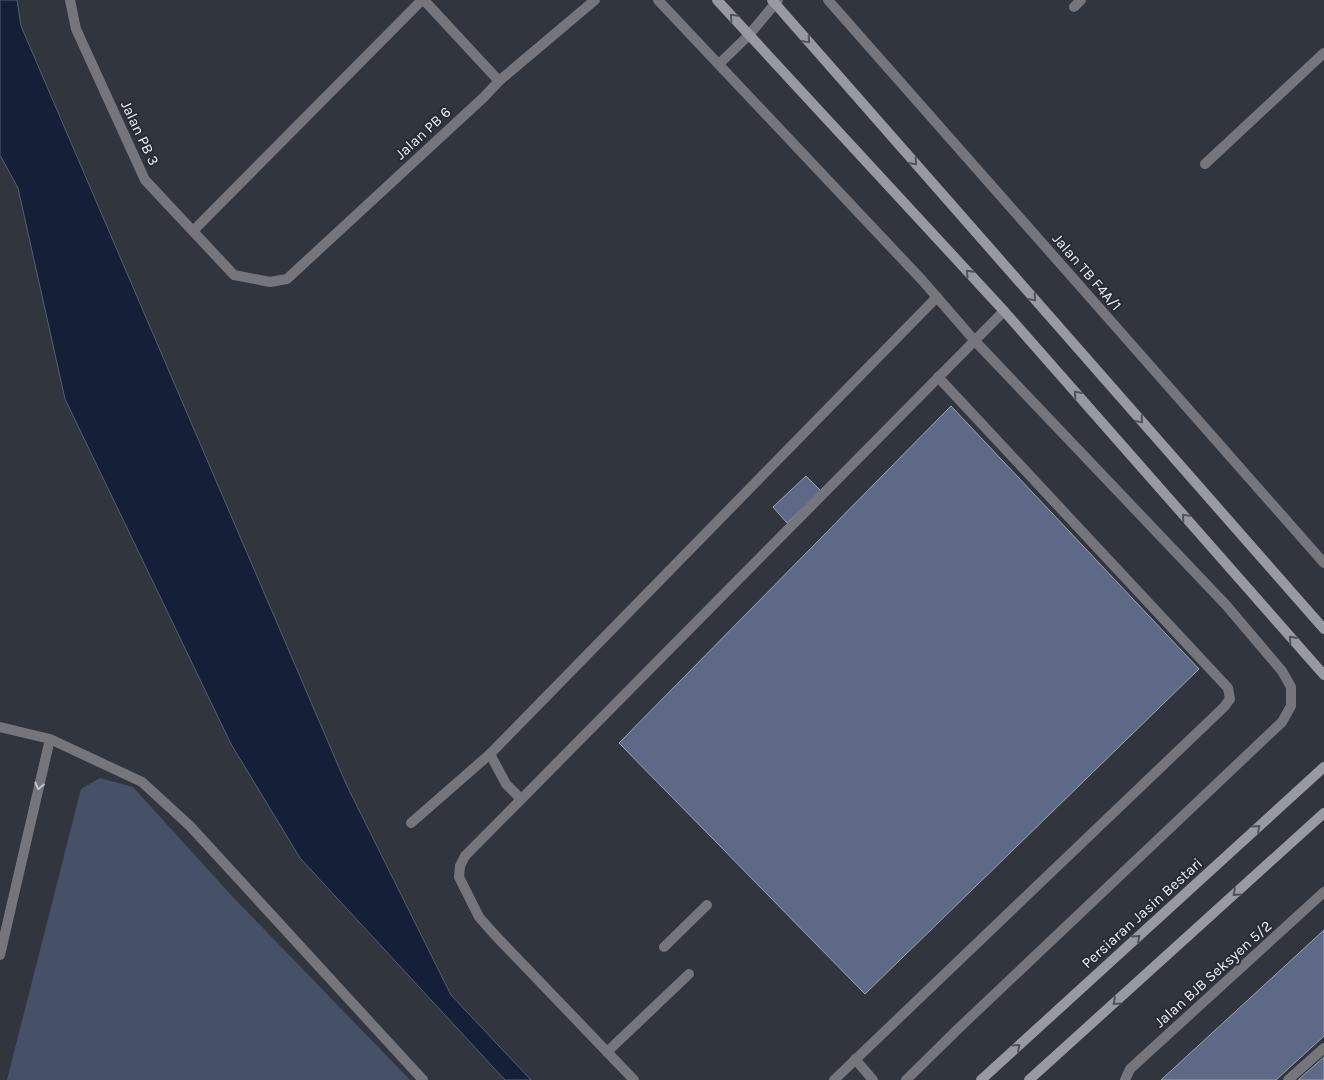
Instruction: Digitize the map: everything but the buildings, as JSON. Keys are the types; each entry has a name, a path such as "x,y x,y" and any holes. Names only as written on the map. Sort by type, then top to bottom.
{"street":[{"name":"Jalan PB 3","path":"70,0 76,29 145,180 234,275 270,282"},
{"path":"193,231 423,0 499,81"},
{"name":"Jalan PB 6","path":"270,282 287,279 499,81 595,0"},
{"path":"658,0 937,297 974,340 1226,605 1282,670 1291,687 1291,706 1282,722 906,1080"},
{"path":"717,0 1004,311 1324,675"},
{"name":"Jalan TB F4A/1","path":"828,0 1324,563"},
{"path":"719,64 749,35 775,1 1324,629"},
{"path":"1205,164 1324,53"},
{"path":"411,823 490,754 937,297"},
{"path":"634,1080 479,917 460,877 460,866 465,856 1004,311"},
{"path":"834,1080 1224,707 1230,699 1228,688 938,377"},
{"path":"0,727 50,739 142,782 190,826 423,1080"},
{"path":"0,955 50,739"},
{"path":"490,754 506,784 521,799"},
{"name":"Persiaran Jasin Bestari","path":"981,1080 1324,767"},
{"path":"1029,1080 1324,813"},
{"name":"Jalan BJB Seksyen 5/2","path":"1125,1080 1130,1069 1324,892"},
{"path":"664,947 707,905"},
{"path":"607,1052 689,974"},
{"path":"1288,1080 1324,1048"},
{"path":"855,1059 873,1080"}],"shaded area":[{"path":"0,0 17,0 21,26 347,786 451,995 531,1080 505,1080 300,858 231,744 65,399 18,188 0,155"},
{"path":"100,778 133,787 231,895 410,1080 7,1080 81,789"}]}
